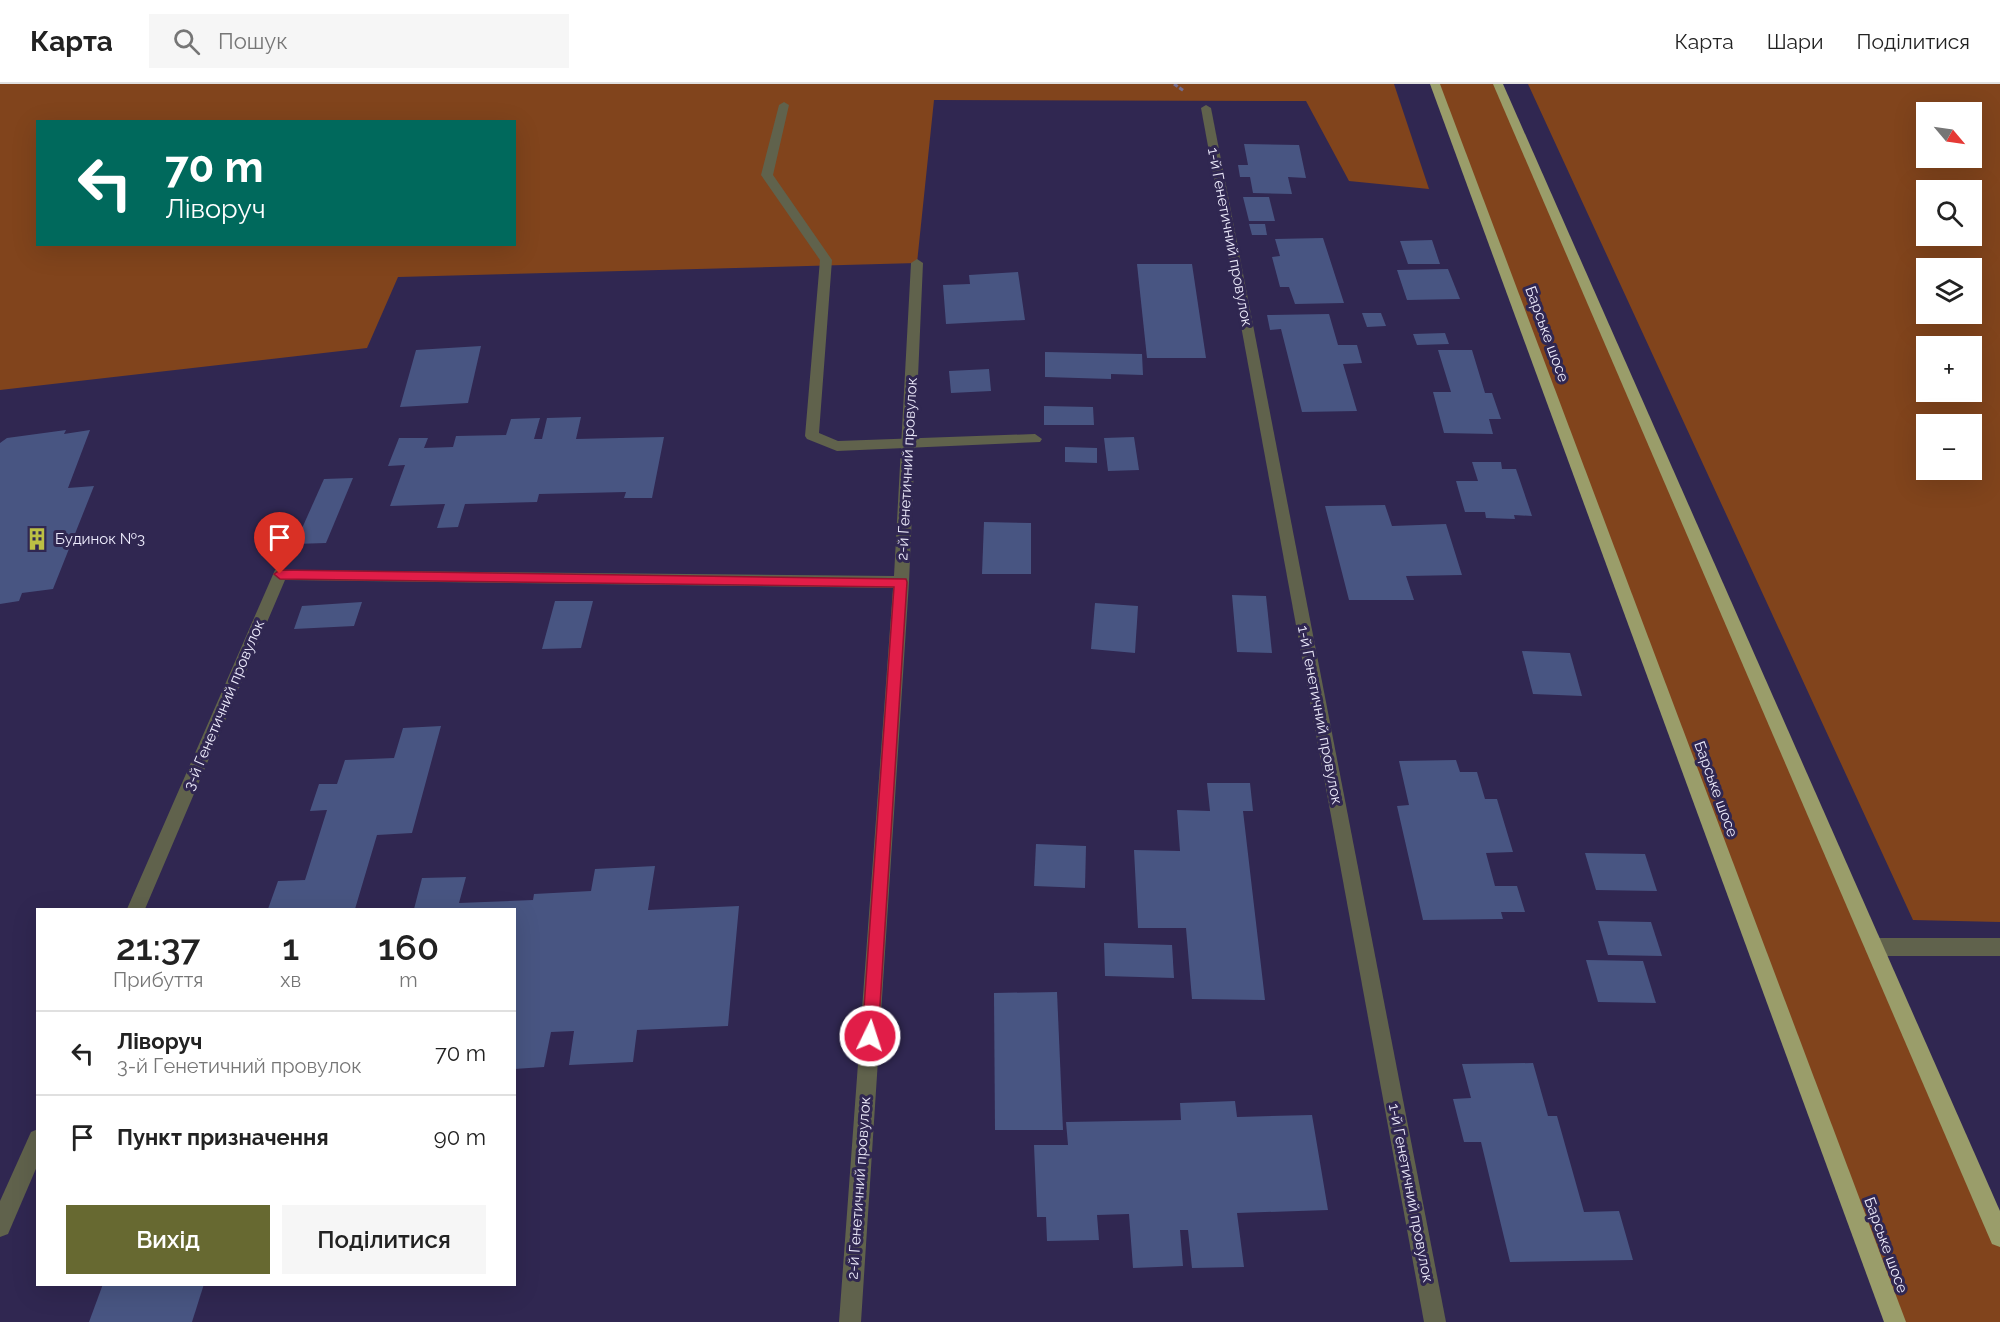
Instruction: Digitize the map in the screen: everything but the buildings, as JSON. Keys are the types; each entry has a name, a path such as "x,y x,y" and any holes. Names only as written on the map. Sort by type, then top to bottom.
{"highway":[{"name":"Барське шосе","path":"1435,84 1895,1322"},
{"path":"1497,84 2000,1236"}],"street":[{"path":"784,105 767,175 826,261 812,436 837,446 1035,439"},
{"name":"1-й Генетичний провулок","path":"1206,108 1435,1322"},
{"name":"2-й Генетичний провулок","path":"850,1322 910,442 917,263"},
{"name":"3-й Генетичний провулок","path":"136,908 280,574 901,582"},
{"path":"1874,947 2000,947"},
{"path":"0,1226 36,1144"}],"shaded area":[{"path":"0,84 1394,84 1429,189 1349,181 1306,101 934,100 917,263 398,277 367,348 0,390"},
{"path":"1435,84 1498,84 2000,1237 2000,1322 1895,1322"},
{"path":"1528,84 2000,84 2000,922 1913,920"}],"place":[{"name":"Будинок №3","path":"37,539"}],"route":[{"path":"280,574 901,582 870,1036"}]}
